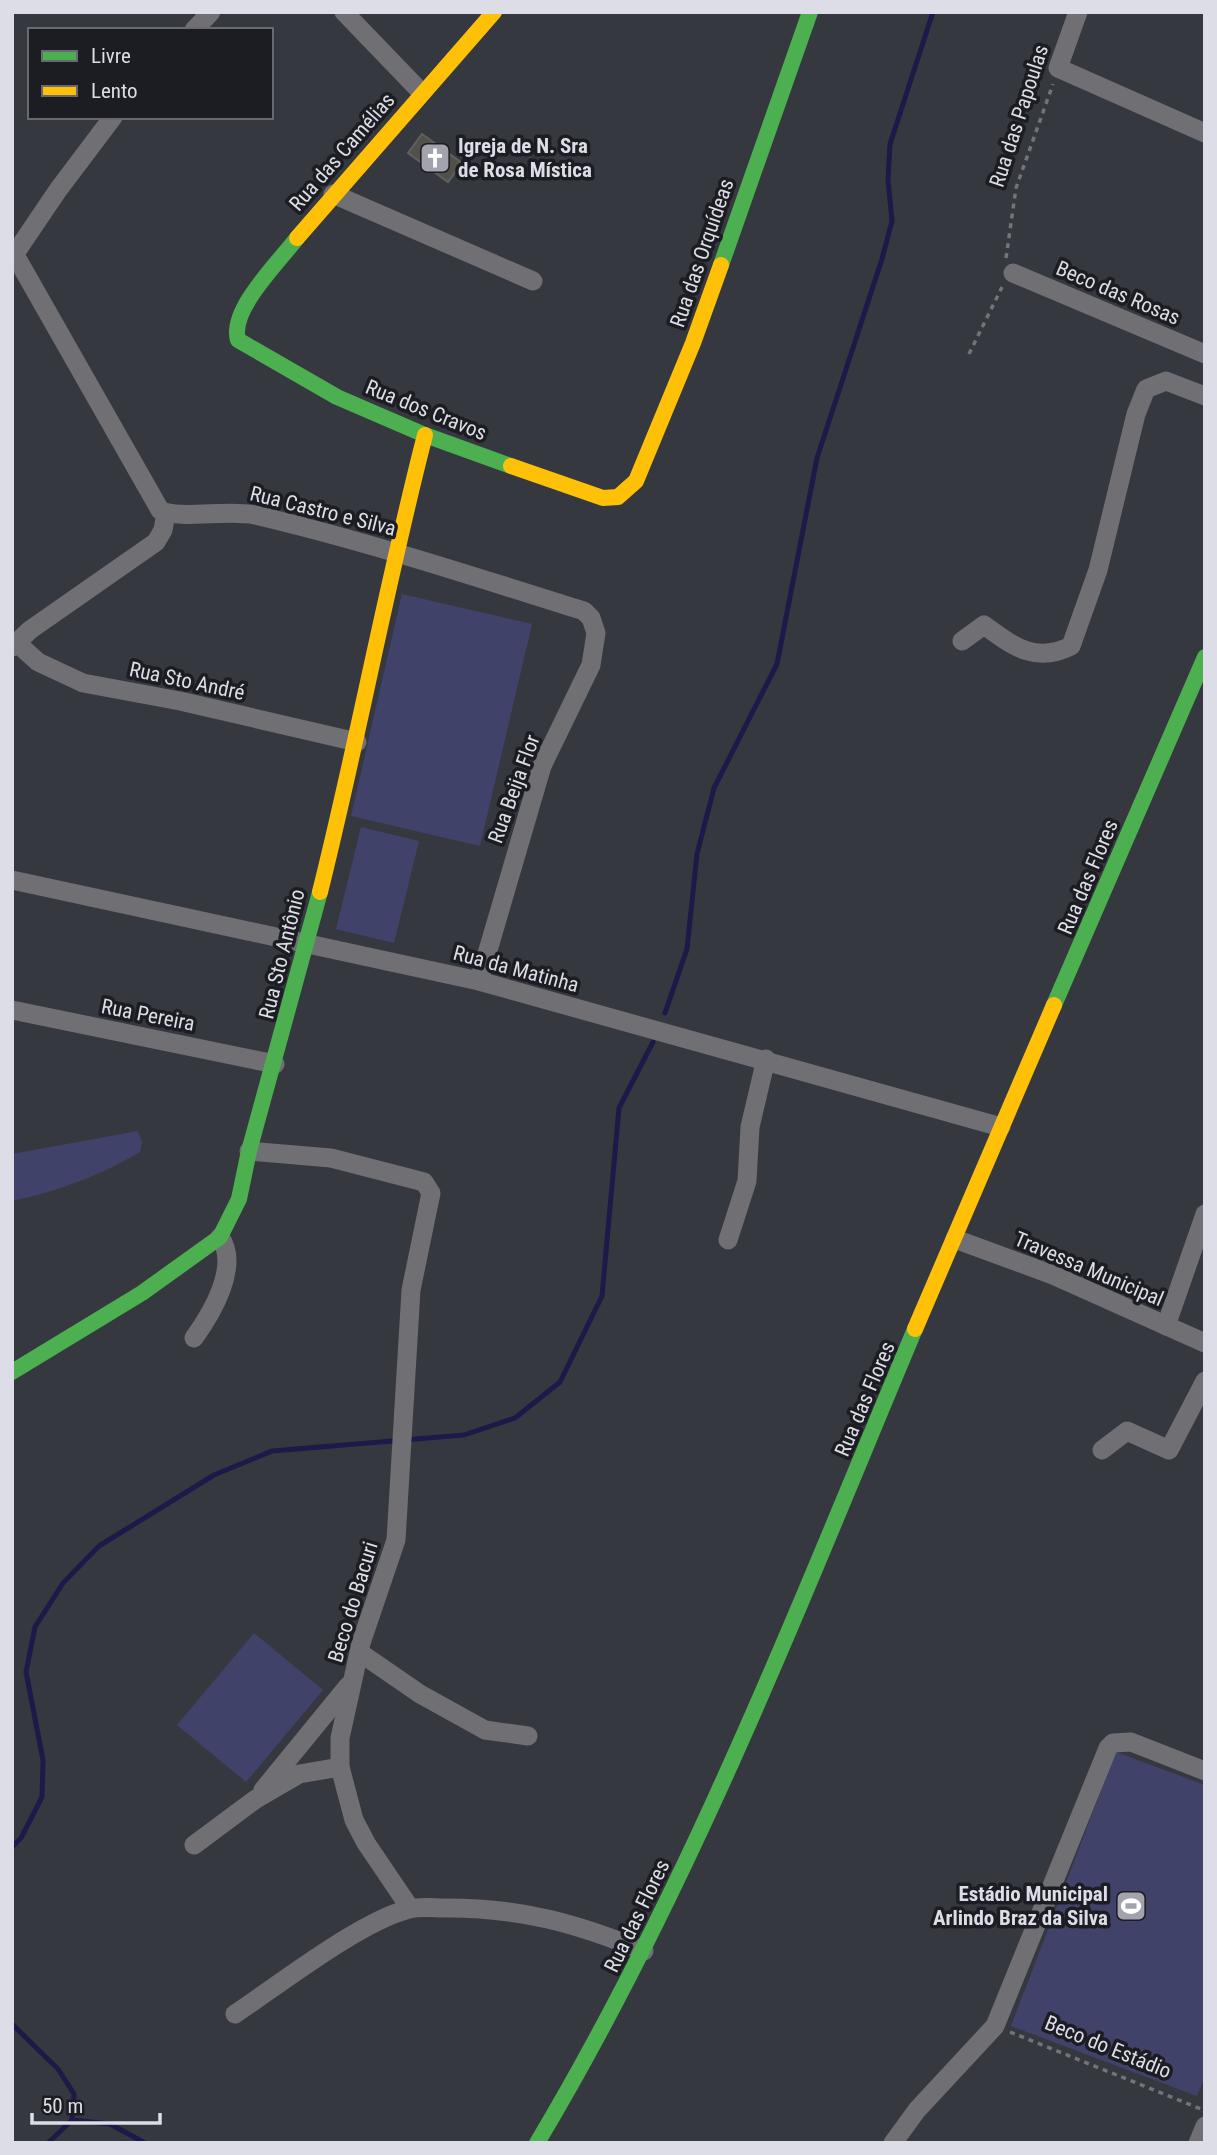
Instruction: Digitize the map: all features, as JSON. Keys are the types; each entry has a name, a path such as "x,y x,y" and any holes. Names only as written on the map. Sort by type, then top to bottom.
{"street":[{"path":"196,28 211,12"},
{"path":"344,12 421,92"},
{"name":"Rua das Camélias","path":"235,330 243,307 333,194 494,12"},
{"name":"Rua das Orquídeas","path":"618,497 636,481 693,343 810,12"},
{"name":"Rua das Papoulas","path":"1058,68 1078,12"},
{"path":"1058,68 1205,133"},
{"path":"15,645 30,630 156,542 163,530 166,513 151,498 14,257 58,190 111,119"},
{"path":"333,194 533,281"},
{"name":"Beco das Rosas","path":"1007,271 1205,354"},
{"name":"Rua dos Cravos","path":"235,330 238,341 247,348 337,397 425,435 590,494 618,497"},
{"path":"962,641 984,625 1017,649 1054,654 1071,646 1097,570 1136,414 1146,389 1166,381 1205,396"},
{"name":"Rua Sto Antônio","path":"12,1372 142,1293 220,1237 240,1199 249,1152 307,943 357,742 394,552 425,435"},
{"name":"Rua Castro e Silva","path":"166,513 215,511 251,514 394,552 583,611 591,618"},
{"name":"Rua Beija Flor","path":"480,981 542,766 591,665 597,639 591,618"},
{"name":"Rua Sto André","path":"15,645 38,662 83,683 180,701 357,742"},
{"name":"Rua das Flores","path":"537,2143 583,2067 684,1870 759,1703 956,1239 1001,1126 1205,657"},
{"name":"Rua da Matinha","path":"12,880 480,981 1001,1126"},
{"name":"Rua Pereira","path":"12,1010 275,1064"},
{"path":"728,1240 747,1181 750,1127 766,1059"},
{"name":"Beco do Bacuri","path":"249,1152 331,1158 424,1182 429,1187 431,1200 411,1290 396,1540 359,1652 340,1738 340,1767 354,1819 366,1843 410,1908"},
{"path":"1166,1326 1205,1214"},
{"path":"194,1338 209,1317 223,1286 226,1246 220,1237"},
{"name":"Travessa Municipal","path":"956,1239 1053,1275 1205,1343"},
{"path":"1102,1450 1127,1431 1170,1450 1205,1381"},
{"path":"359,1652 420,1694 485,1730 528,1736"},
{"path":"256,1799 352,1682"},
{"path":"893,2143 917,2110 995,2026 1108,1748 1113,1743 1131,1742 1205,1771"},
{"path":"194,1845 256,1799 299,1774 340,1767"},
{"path":"235,2014 337,1946 410,1908 477,1908 540,1916 585,1926 644,1951"},
{"path":"1198,2143 1205,2126"}],"path":[{"name":"Rua das Papoulas","path":"969,354 1002,289 1007,271 1016,188 1058,68"},
{"name":"Beco do Estádio","path":"995,2026 1205,2110"}],"shaded area":[{"path":"402,594 532,624 480,846 351,816"},
{"path":"361,827 419,841 394,943 336,929"},
{"path":"138,1131 142,1142 140,1152 125,1161 78,1182 12,1201 12,1154"},
{"path":"254,1633 323,1690 246,1782 177,1725"},
{"name":"Estádio Municipal Arlindo Braz da Silva","path":"1116,1752 1205,1785 1205,2076 1197,2096 1011,2026"}],"building":[{"name":"Igreja de N. Sra de Rosa Mística","path":"422,134 462,163 448,182 408,153"}],"waterway":[{"path":"665,1013 687,949 697,854 714,788 777,664 817,458 892,221 888,180 890,144 933,12"},
{"path":"12,1847 21,1838 42,1797 43,1760 26,1672 35,1627 63,1583 99,1546 214,1475 272,1451 464,1435 515,1418 560,1382 602,1296 619,1108 653,1042"},
{"path":"12,2024 58,2069 74,2094 72,2120 48,2143"},
{"path":"72,2120 110,2124 145,2143"}],"traffic: fast":[{"path":"721,265 810,12"},
{"path":"297,238 248,301 237,328 238,340 337,397 425,435 511,466"},
{"path":"1054,1005 1205,657"},
{"path":"12,1372 142,1293 220,1237 239,1199 249,1151 320,892"},
{"path":"537,2143 593,2045 694,1845 785,1640 915,1329"}],"traffic: slow":[{"path":"297,238 494,12"},
{"path":"511,466 603,498 618,497 636,481 693,343 721,265"},
{"path":"320,892 425,435"},
{"path":"915,1329 1054,1005"}],"place":[{"name":"Igreja de N. Sra de Rosa Mística","path":"435,158"},
{"name":"Estádio Municipal Arlindo Braz da Silva","path":"1131,1906"}]}
